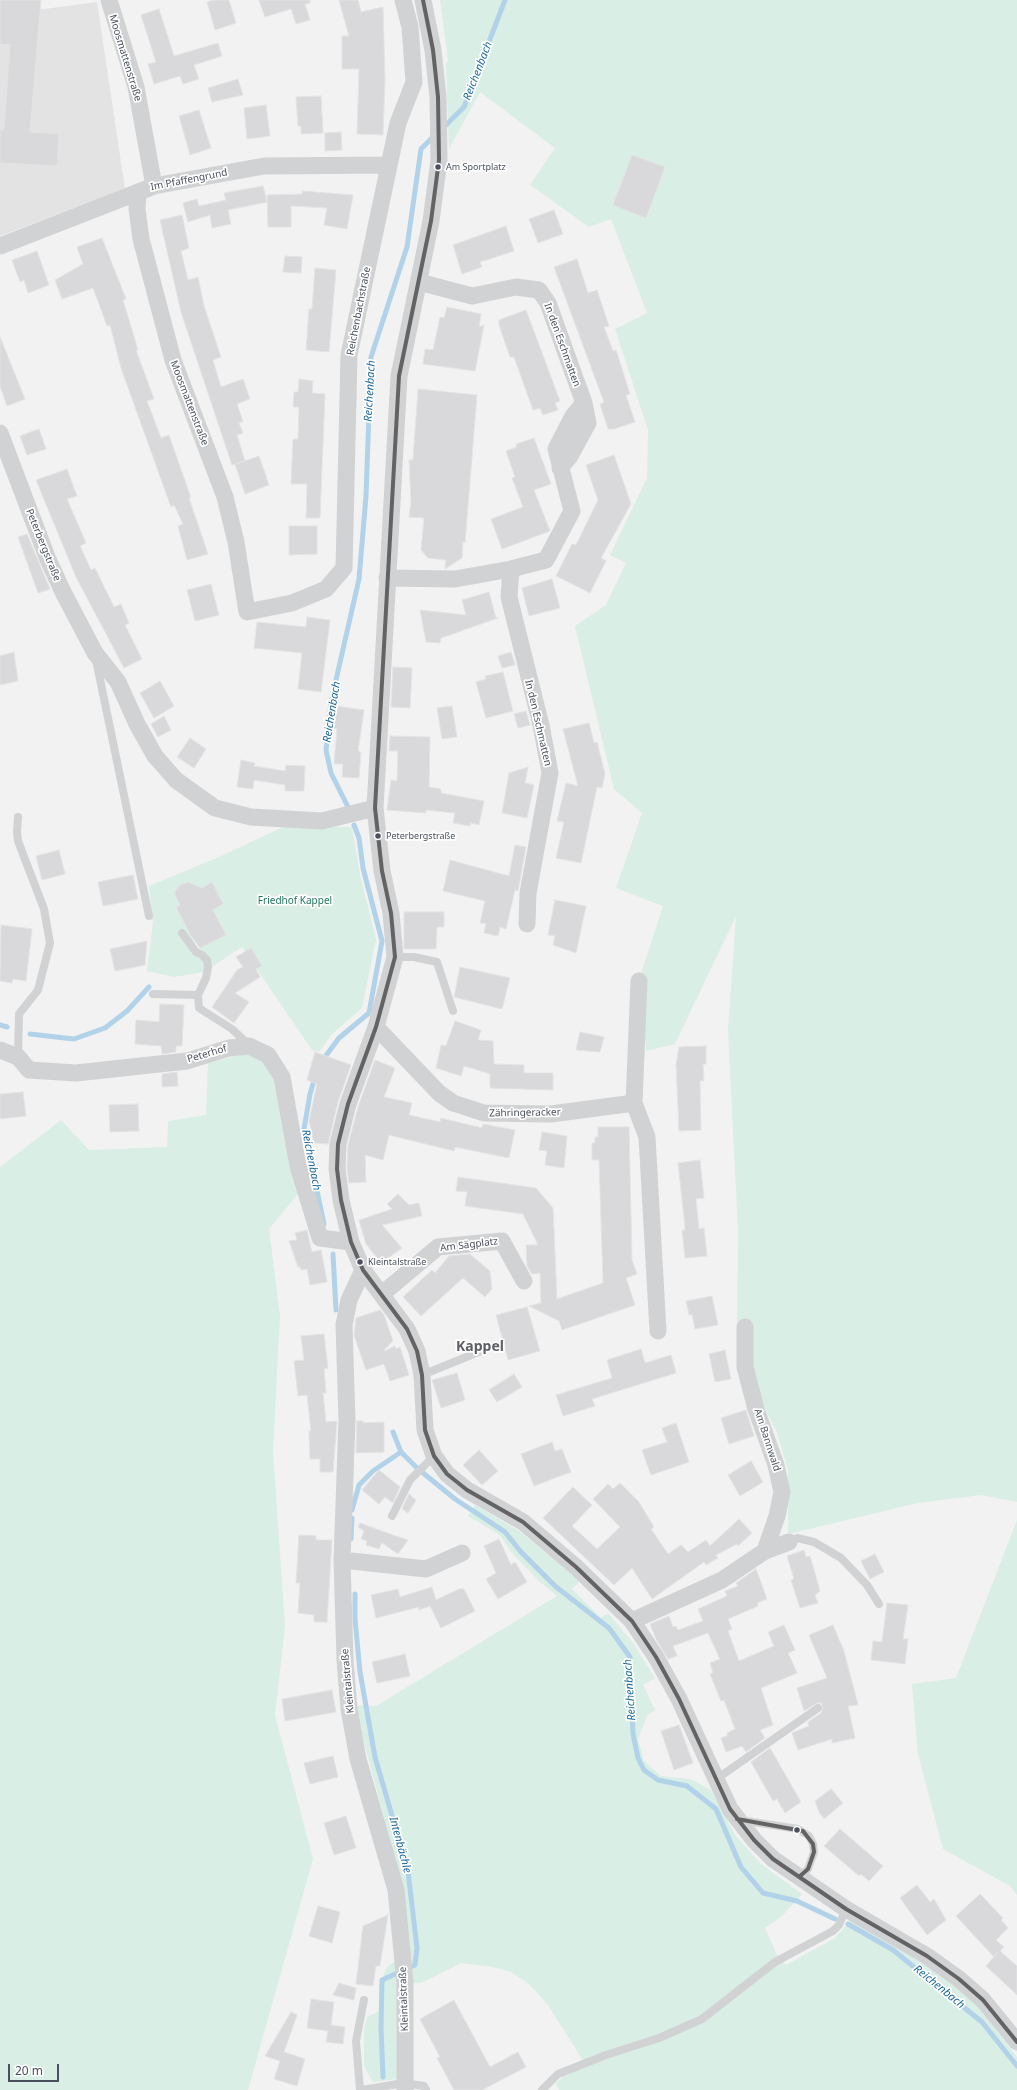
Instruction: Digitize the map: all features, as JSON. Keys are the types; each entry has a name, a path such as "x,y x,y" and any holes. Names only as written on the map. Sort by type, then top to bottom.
{"street":[{"name":"Moosmattenstraße","path":"109,0 136,87 154,186"},
{"name":"Reichenbachstraße","path":"247,612 292,603 326,589 344,568 349,355 388,164 398,123 414,82 410,27 403,0"},
{"path":"423,0 432,50 438,97 438,149 431,220 399,376 375,808 382,871 391,914 395,957 376,1027 348,1104 338,1144 337,1169 341,1200 340,1240 407,1329 417,1351 422,1375 428,1461 467,1490 524,1522 576,1567 632,1621 656,1657 679,1699 715,1780 737,1819 754,1840 773,1859 846,1909 927,1956 959,1979 983,2000 1017,2042"},
{"name":"Im Pfaffengrund","path":"0,246 154,186 264,166 388,164"},
{"name":"Moosmattenstraße","path":"138,192 138,223 172,360 225,497 236,542 247,612"},
{"name":"In den Eschmatten","path":"387,578 455,579 511,569 546,560 572,511 560,468 570,456 588,422 584,403 548,303 539,290 516,287 472,296 419,282"},
{"name":"Peterbergstraße","path":"0,433 47,558 95,653 118,682 137,724 155,756 176,780 215,808 251,817 322,821 352,815 375,808"},
{"name":"In den Eschmatten","path":"511,569 509,598 541,725 550,773 528,893 527,924"},
{"path":"638,981 634,1103 647,1137 658,1331"},
{"name":"Zähringeracker","path":"376,1027 439,1093 453,1103 484,1113 551,1114 634,1103"},
{"path":"249,1046 268,1055 282,1077 298,1166 320,1238 340,1240"},
{"name":"Peterhof","path":"0,1050 18,1057 29,1070 76,1073 187,1061 229,1048 249,1046"},
{"name":"Am Sägplatz","path":"382,1294 438,1247 445,1246 502,1241 524,1281"},
{"name":"Kleintalstraße","path":"364,1270 349,1300 344,1324 347,1420 342,1560 345,1660 349,1709 358,1759 396,1890 405,1984 404,2086"},
{"name":"Am Bannwald","path":"745,1327 745,1367 756,1409 776,1465 782,1492 777,1516 765,1551"},
{"path":"632,1621 722,1580 765,1551 789,1542"},
{"path":"342,1560 426,1569 462,1553"}],"lane":[{"name":"Peterbergstraße","path":"95,653 149,916"},
{"path":"18,817 18,841 44,909 50,943 38,990 19,1014 18,1057"},
{"path":"182,933 196,952 205,956 207,960 208,967 206,978 198,995 199,1008 232,1028 249,1046"},
{"path":"395,957 414,957 437,962 453,1011"},
{"path":"153,994 198,995"},
{"path":"422,1375 491,1347"},
{"path":"392,1516 411,1478 428,1461"},
{"path":"789,1542 798,1538 814,1542 841,1558 867,1585 879,1604"},
{"path":"715,1780 818,1708"},
{"path":"737,1819 803,1831 813,1844 814,1852 808,1869 799,1877"},
{"path":"542,2090 558,2074 606,2055 659,2038 702,2019 775,1962 833,1932 846,1909"},
{"path":"364,2000 356,2041 361,2090 404,2086 424,2086 426,2090"}],"shaded area":[{"path":"97,2 125,189 0,236 0,44 10,45 37,10"}],"green space":[{"path":"440,0 1017,0 1017,1502 981,1495 918,1503 788,1534 788,1470 777,1433 758,1394 737,1326 738,1230 728,1030 736,916 675,1044 646,1051 640,977 663,906 616,888 642,813 614,789 575,626 606,605 626,563 610,555 647,478 648,430 615,329 647,313 611,219 589,227 530,185 555,148 480,92 449,149 446,64 448,60"},
{"name":"Friedhof Kappel","path":"283,827 352,827 360,875 376,939 362,1008 332,1034 319,1052 312,1050 242,947 204,972 174,977 147,971 153,922 149,886 221,856","holes":["188,882 195,885 198,890 212,883 223,904 213,910 225,935 198,949 176,907 180,905 175,895 175,891 180,885"]},
{"path":"252,1052 275,1072 298,1194 269,1229 280,1316 273,1452 285,1626 275,1715 313,1859 248,2090 0,2090 0,1167 61,1120 89,1150 167,1147 168,1121 206,1115 208,1063"},
{"path":"475,1505 519,1531 580,1581 572,1589 601,1618 608,1613 633,1643 655,1678 643,1685 655,1710 647,1716 638,1739 644,1761 661,1776 690,1779 711,1790 735,1835 761,1864 802,1894 781,1917 765,1928 778,1957 786,1965 835,1938 850,1921 923,1963 953,1985 979,2007 1017,2057 1017,2090 559,2090 556,2083 565,2075 582,2066 582,2059 548,2005 528,1983 511,1972 493,1967 461,1963 421,1983 412,1983 402,1884 354,1705 376,1706 557,1596 539,1581 511,1552 500,1535 468,1516"},
{"path":"1017,1520 1017,1895 1010,1886 943,1849 918,1754 912,1684 956,1678"},
{"path":"395,1961 398,1985 398,2079 373,2082 364,2066 364,2030 367,2017 380,2011 380,1983 387,1967"}],"building":[{"path":"0,0 41,0 30,132 59,134 57,166 0,163 0,130 4,130 10,45 0,44"},
{"path":"214,0 229,0 236,23 215,30 207,2"},
{"path":"259,0 310,0 310,3 305,4 310,20 296,24 291,9 265,17"},
{"path":"339,0 358,0 361,12 383,7 385,79 383,135 357,134 359,69 342,69 342,36 349,36"},
{"path":"159,9 174,56 218,43 222,56 194,65 199,79 183,84 180,76 154,84 148,64 156,62 141,15"},
{"path":"238,79 243,95 212,102 208,88"},
{"path":"321,96 323,133 301,134 301,126 298,126 296,97"},
{"path":"266,105 270,136 247,139 244,108"},
{"path":"199,110 211,148 190,155 179,116"},
{"path":"341,132 342,150 325,151 325,133"},
{"path":"632,155 665,167 646,218 613,205"},
{"path":"263,186 267,202 228,210 231,224 212,228 210,215 188,222 183,203 197,199 199,206 226,200 224,193"},
{"path":"302,191 353,195 347,229 324,225 327,208 291,206 291,227 268,227 267,195 302,194"},
{"path":"554,210 563,234 538,243 529,219"},
{"path":"182,215 189,248 181,251 188,280 198,277 204,306 221,357 213,360 221,387 243,379 250,399 237,404 243,421 239,423 243,433 237,435 245,461 232,465 181,312 160,220"},
{"path":"506,226 514,251 480,262 482,267 462,274 453,245"},
{"path":"102,238 126,299 123,300 138,350 136,350 154,399 147,401 161,438 169,435 191,498 189,498 208,554 187,560 178,526 183,524 174,505 171,507 121,368 110,325 107,326 93,288 62,299 55,280 83,264 77,247"},
{"path":"37,251 49,285 28,293 24,280 20,282 12,260"},
{"path":"285,256 302,257 301,273 283,272"},
{"path":"577,259 588,293 597,290 609,326 604,327 613,351 616,350 630,394 626,395 635,422 614,429 608,429 600,404 604,402 554,267"},
{"path":"315,268 336,270 329,352 306,350 309,309 312,309"},
{"path":"447,307 481,314 479,327 484,325 475,371 423,364 425,349 433,350 440,317 444,318"},
{"path":"526,310 560,401 555,403 558,410 543,415 540,408 533,410 514,357 510,357 499,325 499,320"},
{"path":"0,337 25,399 7,406 0,386"},
{"path":"299,379 313,381 312,393 325,394 320,518 306,518 307,484 291,484 293,439 298,439 299,407 293,407 294,392 298,392"},
{"path":"418,389 477,395 465,543 463,542 462,558 445,569 446,560 428,558 421,550 424,518 409,517 411,503 409,460 413,460"},
{"path":"39,429 46,449 27,455 20,436"},
{"path":"534,438 551,484 534,490 550,531 502,549 491,519 523,507 512,478 515,477 506,451 517,447 516,444"},
{"path":"614,455 631,504 601,558 606,561 590,593 556,576 572,544 576,545 598,500 586,465"},
{"path":"259,456 269,485 245,494 235,464"},
{"path":"67,469 77,496 67,499 86,543 80,546 91,570 95,568 114,607 121,604 129,623 125,625 142,659 124,668 76,577 36,480"},
{"path":"289,526 317,526 317,554 289,555"},
{"path":"27,534 50,589 38,593 18,537"},
{"path":"552,579 560,608 529,616 522,588"},
{"path":"211,584 219,615 195,621 187,590"},
{"path":"489,592 496,618 498,618 441,638 440,643 426,642 420,610 466,615 462,600"},
{"path":"307,617 330,620 321,692 298,689 302,653 254,648 257,622 306,627"},
{"path":"14,652 18,681 0,685 0,656"},
{"path":"511,652 515,665 502,668 498,656"},
{"path":"393,667 412,668 410,708 391,707"},
{"path":"503,672 513,711 486,718 476,682 486,679 485,676"},
{"path":"160,681 174,706 154,718 140,693"},
{"path":"336,706 364,710 358,751 361,752 359,778 342,777 343,764 334,764 337,729 333,728"},
{"path":"452,706 457,737 442,739 437,708"},
{"path":"526,711 530,725 518,728 514,714"},
{"path":"164,716 171,730 158,737 151,724"},
{"path":"589,723 594,743 597,742 605,774 602,788 597,787 581,863 556,858 564,822 557,821 566,783 578,786 563,729"},
{"path":"390,736 430,737 429,787 441,789 441,793 484,801 479,825 471,823 470,826 453,823 455,813 426,810 426,813 387,810 391,780 397,781 398,751 389,751"},
{"path":"190,738 206,749 194,768 177,757"},
{"path":"241,760 255,763 254,766 285,771 286,765 305,766 304,791 285,791 285,785 254,780 253,789 237,787"},
{"path":"528,767 525,783 534,785 527,818 502,813 509,773"},
{"path":"515,845 526,847 518,891 515,890 506,929 500,927 498,936 484,933 486,924 480,923 485,901 443,891 450,860 509,876"},
{"path":"59,850 65,874 42,880 36,856"},
{"path":"133,875 138,899 103,906 98,882"},
{"path":"188,882 202,888 212,882 223,904 213,910 226,935 200,948 191,936 176,907 180,905 175,895 175,891 180,885"},
{"path":"555,900 586,906 576,953 553,945 555,936 548,935"},
{"path":"404,912 444,912 444,927 437,927 436,949 404,949"},
{"path":"1,925 32,929 26,981 13,979 12,983 0,981"},
{"path":"147,941 145,965 115,971 110,949"},
{"path":"251,948 262,966 256,969 260,977 235,993 249,1002 234,1023 212,1007 237,970 243,967 236,957"},
{"path":"460,967 510,978 502,1009 454,997"},
{"path":"160,1004 184,1005 182,1046 176,1046 176,1052 162,1054 161,1046 135,1044 136,1020 159,1022"},
{"path":"455,1021 481,1030 478,1040 493,1041 494,1064 524,1065 524,1073 553,1073 553,1090 490,1088 490,1074 464,1066 461,1076 436,1068 441,1045 446,1046"},
{"path":"580,1032 604,1037 600,1052 576,1050"},
{"path":"706,1046 706,1064 703,1064 704,1081 700,1081 701,1130 679,1131 676,1065 679,1047"},
{"path":"315,1052 351,1065 338,1102 328,1144 314,1143 309,1121 317,1084 307,1080"},
{"path":"375,1060 395,1068 384,1097 412,1103 409,1115 440,1122 441,1118 482,1128 483,1124 515,1130 509,1158 455,1147 454,1151 389,1135 383,1160 365,1155 366,1182 349,1183 347,1169 348,1145 358,1107"},
{"path":"177,1072 178,1086 162,1087 162,1074"},
{"path":"23,1092 26,1116 0,1119 0,1094"},
{"path":"138,1104 139,1131 110,1132 109,1105"},
{"path":"598,1127 629,1127 632,1260 637,1274 626,1278 635,1305 562,1330 559,1321 529,1306 541,1303 540,1273 532,1274 527,1266 526,1245 538,1245 523,1214 465,1206 467,1192 456,1191 458,1177 536,1188 553,1208 557,1299 603,1283 599,1160 592,1160 592,1143 595,1143 595,1137 598,1137"},
{"path":"542,1132 567,1136 564,1168 545,1165 547,1151 539,1150"},
{"path":"700,1160 704,1198 696,1199 699,1229 704,1228 707,1256 685,1258 682,1230 685,1230 678,1163"},
{"path":"398,1194 409,1205 419,1203 422,1216 382,1225 402,1248 381,1263 366,1244 359,1220 392,1209 387,1204"},
{"path":"307,1230 312,1252 321,1250 327,1282 310,1285 307,1269 301,1270 300,1267 298,1267 289,1241 297,1240 295,1233"},
{"path":"470,1254 490,1271 492,1289 485,1297 463,1278 421,1316 403,1297 432,1270 435,1273 449,1256"},
{"path":"712,1296 718,1325 695,1329 692,1314 689,1315 686,1301"},
{"path":"527,1307 540,1351 508,1360 496,1315"},
{"path":"380,1310 384,1315 393,1341 384,1350 385,1351 395,1346 396,1349 400,1347 409,1375 390,1381 384,1364 366,1370 354,1335 356,1318"},
{"path":"324,1334 328,1368 324,1369 326,1393 323,1393 326,1422 337,1421 333,1472 320,1472 320,1459 310,1459 309,1431 311,1431 307,1395 298,1396 294,1361 304,1360 301,1336"},
{"path":"641,1349 645,1363 671,1355 676,1373 592,1399 595,1406 563,1416 556,1395 612,1378 607,1360"},
{"path":"725,1350 731,1379 715,1382 709,1354"},
{"path":"457,1373 465,1400 441,1408 432,1380"},
{"path":"514,1374 522,1387 497,1402 489,1390"},
{"path":"746,1410 754,1436 729,1444 721,1418"},
{"path":"357,1421 363,1421 363,1423 384,1422 384,1452 356,1453"},
{"path":"676,1423 689,1462 651,1475 642,1450 667,1442 662,1428"},
{"path":"552,1442 555,1451 562,1449 571,1472 534,1486 521,1454"},
{"path":"479,1450 498,1471 482,1485 463,1465"},
{"path":"751,1461 763,1482 740,1496 728,1475"},
{"path":"379,1470 400,1487 393,1503 385,1497 379,1504 362,1490"},
{"path":"620,1483 639,1502 654,1527 651,1529 668,1554 681,1545 688,1552 706,1540 710,1546 739,1519 752,1533 738,1546 737,1544 716,1555 718,1558 706,1565 704,1562 652,1599 632,1568 614,1585 543,1518 573,1487 592,1505 572,1526 597,1549 620,1527 593,1499 608,1484 613,1489"},
{"path":"409,1494 416,1500 408,1513 402,1509"},
{"path":"360,1523 408,1540 398,1554 382,1543 379,1549 366,1545 367,1541 361,1539 364,1531 358,1527"},
{"path":"299,1535 316,1536 316,1540 332,1540 327,1622 314,1622 314,1615 298,1613 300,1583 296,1583"},
{"path":"499,1539 511,1565 515,1562 527,1582 498,1599 486,1579 496,1573 484,1546"},
{"path":"804,1550 806,1557 810,1556 820,1591 815,1595 818,1603 800,1608 791,1580 794,1579 787,1556"},
{"path":"875,1554 884,1572 870,1579 861,1561"},
{"path":"756,1569 767,1599 757,1603 758,1606 728,1619 732,1629 728,1631 739,1661 774,1646 768,1632 784,1625 795,1650 788,1653 797,1673 761,1688 773,1725 760,1730 765,1738 746,1752 742,1746 726,1752 721,1738 727,1736 727,1733 735,1729 724,1700 721,1701 710,1674 713,1673 710,1663 720,1659 708,1633 673,1646 677,1656 668,1659 656,1639 650,1624 669,1616 673,1627 676,1626 678,1630 703,1621 698,1609 727,1596 725,1591 738,1586 736,1583"},
{"path":"432,1587 436,1600 459,1589 464,1589 475,1611 441,1628 430,1606 419,1610 419,1607 376,1618 371,1595 398,1589 400,1597"},
{"path":"887,1603 908,1605 903,1639 908,1639 905,1664 871,1660 873,1641 882,1642"},
{"path":"833,1625 844,1651 858,1705 848,1706 855,1738 832,1743 832,1739 798,1750 792,1733 809,1726 808,1722 821,1713 823,1708 821,1703 817,1703 804,1711 797,1688 827,1678 809,1635"},
{"path":"405,1654 410,1676 377,1683 372,1662"},
{"path":"332,1690 336,1712 285,1721 282,1699"},
{"path":"679,1725 693,1763 674,1770 661,1731"},
{"path":"770,1748 801,1802 785,1813 777,1799 773,1801 751,1762"},
{"path":"333,1756 338,1777 310,1784 304,1763"},
{"path":"831,1789 843,1803 824,1819 819,1812 815,1801"},
{"path":"346,1816 356,1848 334,1855 324,1823"},
{"path":"840,1829 883,1866 869,1881 861,1874 859,1876 824,1846"},
{"path":"917,1885 930,1902 934,1899 946,1920 927,1935 900,1898"},
{"path":"980,1894 1003,1918 1001,1920 1008,1928 996,1940 1004,1947 1000,1951 1017,1966 1017,1995 986,1966 994,1957 956,1916"},
{"path":"318,1906 340,1912 332,1943 309,1936"},
{"path":"388,1915 380,1966 376,1966 373,1986 356,1984 363,1926"},
{"path":"339,1983 356,1988 354,2000 333,1995"},
{"path":"311,1999 334,2002 331,2025 345,2027 343,2044 326,2042 328,2031 307,2028"},
{"path":"454,2000 490,2067 518,2052 526,2067 482,2090 454,2090 437,2058 440,2057 420,2019"},
{"path":"291,2012 297,2015 284,2052 305,2059 297,2086 274,2079 280,2061 265,2056"}],"waterway":[{"name":"Reichenbach","path":"443,128 464,107 505,0"},
{"name":"Reichenbach","path":"348,807 331,773 326,750 331,702 359,579 366,496 371,357 407,247 421,149 434,136"},
{"name":"Reichenbach","path":"322,1061 339,1038 369,1013 382,941 363,868 359,838 354,825"},
{"path":"30,1034 74,1039 105,1028 127,1011 149,987"},
{"path":"0,1025 7,1027"},
{"name":"Reichenbach","path":"315,1077 310,1094 304,1129 324,1224"},
{"name":"Reichenbach","path":"333,1254 336,1310"},
{"name":"Reichenbach","path":"393,1432 401,1452 417,1468 455,1499 505,1532 521,1552 555,1586 609,1628 630,1657 633,1734 638,1758 644,1770 658,1780 687,1786 716,1809 741,1867 763,1893 797,1901 835,1919"},
{"name":"Intenbächle","path":"352,1510 359,1485 373,1471 401,1452"},
{"name":"Intenbächle","path":"351,1539 352,1518"},
{"name":"Intenbächle","path":"355,1594 355,1619 360,1672 375,1757 408,1871 417,1948 415,1965 382,1980 381,2028 383,2077"},
{"name":"Reichenbach","path":"848,1924 893,1950 982,2022 1017,2066"}],"transit line":[{"path":"423,0 433,50 438,97 439,160 431,221 399,376 375,808 382,871 391,913 395,957 376,1027 348,1104 338,1144 337,1169 341,1200 351,1242 363,1270 407,1329 417,1351 422,1375 425,1430 434,1456 447,1474 467,1490 523,1522 576,1567 632,1621 656,1657 679,1699 730,1809 754,1840 773,1859 846,1909 927,1956 959,1979 983,2000 1017,2042"},
{"path":"737,1819 803,1831 813,1844 814,1852 808,1869 799,1877"}],"place":[{"name":"Am Sportplatz","path":"438,167"},
{"name":"Peterbergstraße","path":"378,836"},
{"name":"Kleintalstraße","path":"360,1262"}],"district":[{"name":"Kappel","path":"480,1347"}]}
